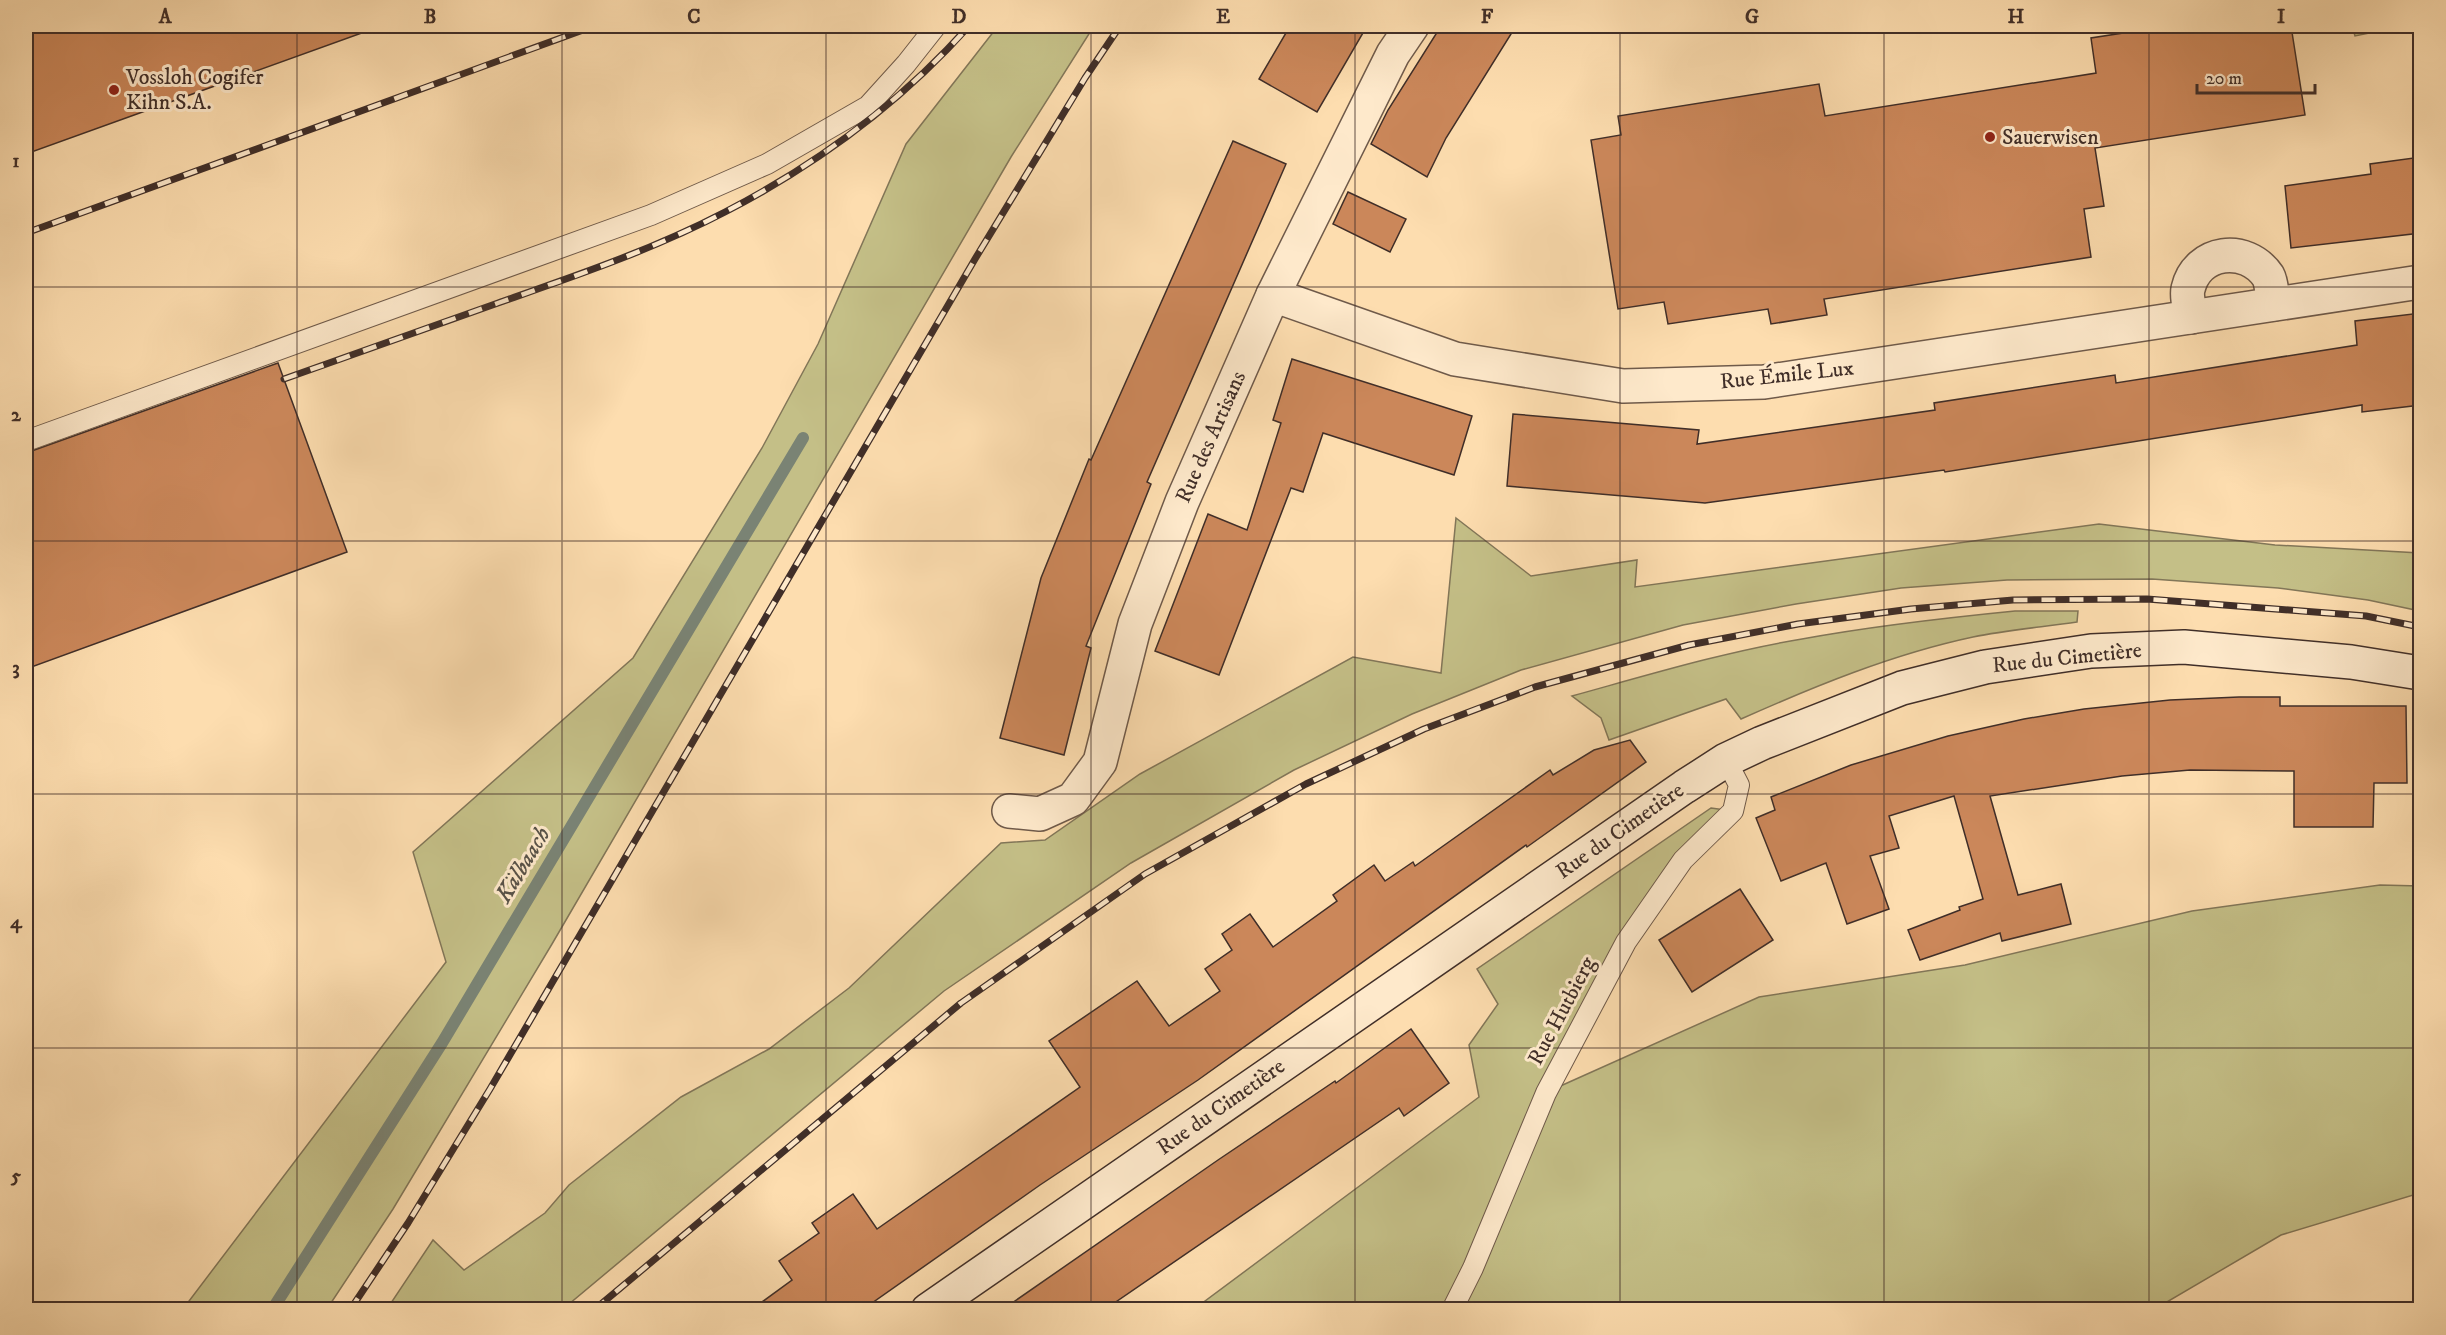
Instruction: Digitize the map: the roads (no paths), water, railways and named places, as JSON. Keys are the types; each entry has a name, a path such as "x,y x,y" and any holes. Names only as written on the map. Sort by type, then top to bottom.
{"street":[{"name":"Rue des Artisans","path":"1010,811 1040,814 1073,799 1100,762 1135,624 1182,502 1273,295 1393,54 1412,26"},
{"path":"2178,319 2187,290 2199,266 2223,254 2249,259 2269,278 2273,304"},
{"name":"Rue Émile Lux","path":"1273,295 1455,359 1623,386 1764,382 2421,282"},
{"name":"Rue du Cimetière","path":"928,1310 1684,787 1726,760 1762,742 1902,688 1985,667 2091,651 2184,647 2351,662 2421,673"}],"lane":[{"path":"26,441 651,215 767,164 868,106 936,26"},
{"name":"Rue Hutbierg","path":"1452,1310 1473,1268 1546,1093 1626,942 1683,860 1733,811 1739,784 1726,760"}],"waterway":[{"name":"Kälbaach","path":"272,1310 442,1043 803,438"}],"railway":[{"path":"26,233 594,26"},
{"path":"284,379 613,262 725,212 792,174 856,130 915,81 969,26"},
{"path":"350,1310 408,1223 490,1089 975,259 1085,78 1120,26"},
{"path":"594,1310 961,1003 1145,874 1306,784 1424,729 1535,687 1689,645 1798,624 1911,609 2013,600 2147,599 2366,616 2420,627"}],"place":[{"name":"Vossloh Cogifer Kihn S.A.","path":"114,90"},
{"name":"Sauerwisen","path":"1990,137"}]}
